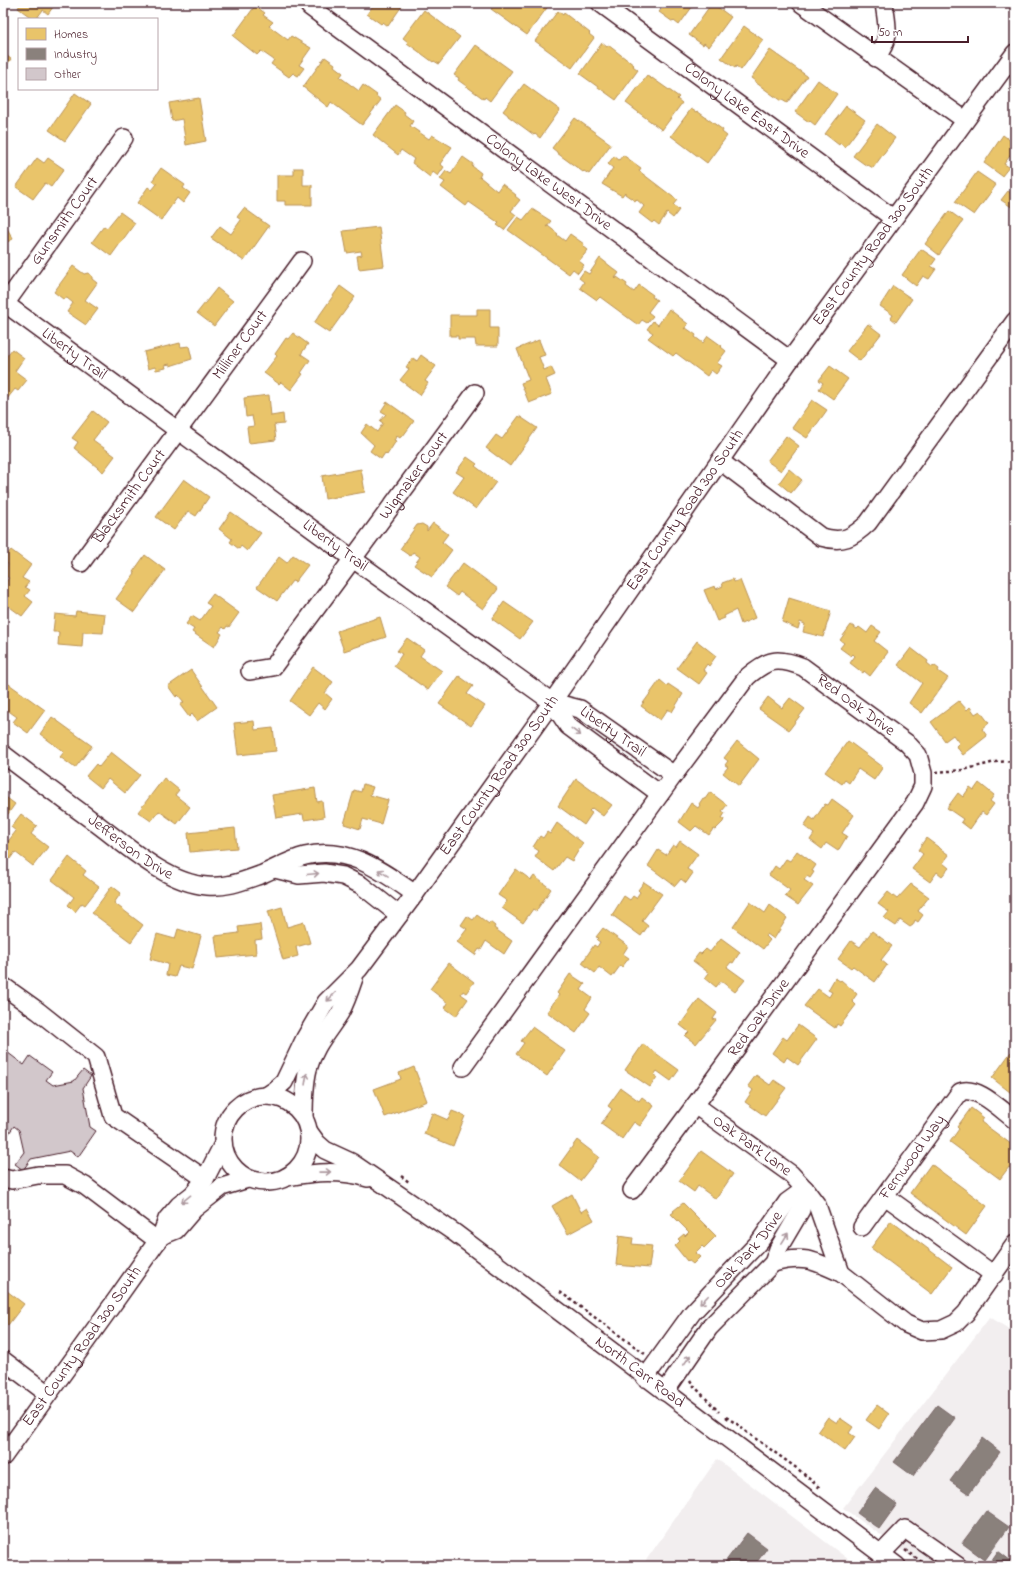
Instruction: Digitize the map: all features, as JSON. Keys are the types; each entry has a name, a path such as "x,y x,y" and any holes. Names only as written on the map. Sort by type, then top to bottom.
{"street":[{"name":"Colony Lake West Drive","path":"307,3 310,7 790,360"},
{"name":"Colony Lake East Drive","path":"600,3 893,218"},
{"path":"801,3 876,58 965,120"},
{"path":"876,58 885,46 888,35 884,3"},
{"name":"East County Road 300 South","path":"266,1096 284,1082 305,1038 326,1002 358,969 415,894 552,702 790,360 1015,53"},
{"name":"Gunsmith Court","path":"4,304 124,138"},
{"name":"Milliner Court","path":"179,430 302,261"},
{"name":"Liberty Trail","path":"4,304 552,702 580,709 674,775"},
{"path":"720,461 821,537 833,540 844,540 861,530 868,523 1015,321"},
{"name":"Wigmaker Court","path":"250,671 273,667 475,393"},
{"name":"Blacksmith Court","path":"81,563 179,430"},
{"name":"Red Oak Drive","path":"463,1067 674,775 747,677 760,666 773,661 788,661 803,667 908,743 918,755 923,773 923,786 915,803 632,1190"},
{"path":"552,702 568,726 660,794"},
{"name":"Jefferson Drive","path":"3,754 160,871 197,885 224,886 237,884 306,855 327,854 348,856 363,862 384,873 415,894"},
{"path":"343,876 348,856"},
{"path":"275,869 299,875 324,873 343,876 361,885 399,915"},
{"name":"East County Road 300 South","path":"306,1125 305,1084 308,1068 314,1052 324,1034 340,1012 358,969"},
{"path":"3,986 38,1011 96,1058 113,1116 205,1179"},
{"name":"Fernwood Way","path":"862,1227 960,1092 965,1090 980,1094 1015,1120"},
{"path":"266,1096 277,1097 288,1102 297,1109 306,1125 309,1145 305,1158 297,1169 286,1177 274,1182 261,1182 248,1179 236,1170 227,1158 223,1144 227,1120 234,1110 248,1100 266,1096"},
{"name":"Oak Park Lane","path":"695,1105 791,1174 805,1189 818,1205 841,1273"},
{"name":"North Carr Road","path":"306,1125 317,1143 325,1150 351,1162 455,1233 645,1378 897,1566"},
{"name":"East County Road 300 South","path":"3,1457 118,1298 159,1238 167,1219 178,1206 193,1194 205,1179 223,1144"},
{"name":"North Carr Road","path":"286,1177 334,1172 352,1174 380,1181"},
{"path":"3,1178 12,1180 38,1175 66,1175 85,1186 159,1238"},
{"name":"East County Road 300 South","path":"159,1238 176,1230 194,1209 222,1187 248,1179"},
{"name":"Oak Park Drive","path":"665,1392 709,1328 773,1263 778,1249 801,1210 805,1189"},
{"name":"Oak Park Drive","path":"645,1378 692,1313 760,1240 787,1202 805,1189"},
{"path":"885,1196 994,1274"},
{"name":"Oak Park Drive","path":"773,1263 790,1258 801,1258 816,1262 841,1273 906,1324 922,1331 941,1330 956,1323 966,1313 1015,1244"},
{"path":"3,1360 48,1394"},
{"path":"881,1554 905,1529 958,1566"}],"path":[{"path":"923,773 963,770 995,762 1015,761"},
{"path":"401,1176 414,1186"},
{"path":"560,1292 657,1362"},
{"path":"676,1376 689,1378 693,1385 721,1414 745,1431"}],"shaded area":[{"path":"990,1317 1015,1333 1015,1566 924,1566 843,1508"},
{"path":"717,1459 857,1566 642,1566"}],"building: Homes":[{"path":"21,3 48,3 53,7 48,14 43,10 37,18 32,18 18,8"},
{"path":"375,3 404,3 388,26 383,22 381,24 367,14"},
{"path":"495,3 547,3 549,5 527,35 491,9"},
{"path":"666,3 695,3 679,25 659,12"},
{"path":"712,3 731,17 709,47 704,43 703,45 689,35"},
{"path":"255,6 265,13 263,15 273,22 269,26 288,40 291,36 311,48 299,65 304,68 298,76 293,73 289,77 271,64 274,60 261,51 257,55 233,36"},
{"path":"424,10 460,37 439,64 434,61 433,62 407,43 408,42 403,38"},
{"path":"558,11 563,15 564,13 590,33 589,34 594,38 572,68 535,41"},
{"path":"744,26 763,40 741,70 736,66 735,68 721,58"},
{"path":"602,43 607,47 608,45 634,65 633,66 638,70 616,100 580,74"},
{"path":"476,45 512,71 490,101 485,97 484,99 458,80 459,78 454,75"},
{"path":"770,50 807,76 787,103 782,100 781,101 751,78"},
{"path":"3,53 11,59 3,70"},
{"path":"325,57 335,64 334,66 343,73 340,77 359,91 363,85 377,95 376,96 381,100 362,125 331,102 328,107 303,87"},
{"path":"647,76 679,97 677,99 682,103 662,130 626,103"},
{"path":"818,80 837,94 815,125 795,112"},
{"path":"524,84 560,110 540,138 503,111"},
{"path":"75,93 91,104 65,141 49,130"},
{"path":"199,98 206,141 186,145 182,119 172,121 169,103"},
{"path":"395,105 405,112 404,114 413,121 410,126 429,139 432,135 452,147 440,164 444,167 438,176 433,172 430,177 412,163 414,159 401,150 398,155 373,135"},
{"path":"846,106 865,120 845,147 840,143 839,145 825,134"},
{"path":"691,109 696,112 697,111 723,130 722,132 727,136 707,163 671,136"},
{"path":"575,118 611,144 589,174 584,171 583,172 552,148"},
{"path":"877,124 895,138 873,168 868,165 867,166 853,156"},
{"path":"1003,135 1015,144 1015,149 1004,164 1009,167 1002,176 984,163"},
{"path":"623,155 641,168 639,171 677,200 673,205 679,210 673,218 667,213 659,225 654,221 652,223 639,213 644,206 636,199 635,201 625,194 625,192 622,196 602,184 613,168 608,164 614,156 619,160"},
{"path":"463,157 473,164 472,166 481,173 479,178 480,177 497,191 502,184 520,200 511,211 516,215 504,230 497,225 499,223 469,202 466,206 441,187 445,182 440,179 446,171 451,174"},
{"path":"37,158 44,163 48,158 64,169 51,187 45,183 33,199 16,187"},
{"path":"161,168 185,185 183,188 190,193 183,203 177,198 161,220 137,203 148,187 152,190 157,184 152,181"},
{"path":"294,168 303,168 303,185 312,185 312,205 285,205 285,201 277,201 277,175 294,175"},
{"path":"977,172 996,185 974,215 955,202"},
{"path":"1008,191 1015,196 1015,206 1013,208 1001,200"},
{"path":"244,208 269,226 244,261 211,238 220,226 231,234 241,220 237,217"},
{"path":"532,209 551,221 546,227 548,226 565,241 570,234 584,244 583,246 588,250 579,261 584,265 578,273 573,269 569,274 508,230 518,217 523,220"},
{"path":"949,211 963,221 939,255 925,244"},
{"path":"120,212 135,223 111,256 92,242 104,226 107,228"},
{"path":"3,221 13,239 3,244"},
{"path":"379,227 384,266 359,269 357,256 362,255 361,251 347,253 343,231"},
{"path":"921,249 936,259 931,266 936,269 929,279 923,276 916,286 902,275"},
{"path":"600,258 619,273 615,278 616,279 617,277 627,284 626,286 634,292 639,285 653,295 652,297 657,300 648,312 653,316 647,323 642,320 638,325 600,297 597,300 580,288 584,282 579,278 584,271 589,274"},
{"path":"73,266 84,274 88,273 97,283 85,300 98,309 86,325 67,312 73,303 67,298 63,299 54,292"},
{"path":"340,286 355,297 329,333 314,323"},
{"path":"893,286 912,299 896,322 891,318 893,315 880,306"},
{"path":"217,288 233,301 214,326 197,313"},
{"path":"477,309 490,309 490,328 498,328 498,346 476,346 475,339 458,339 458,336 450,336 450,315 477,315"},
{"path":"669,309 688,324 684,329 686,328 696,335 695,337 703,343 708,336 722,346 721,347 726,351 717,363 722,366 716,374 711,370 707,376 676,353 673,356 648,338 653,333 647,329 653,321 658,325"},
{"path":"868,324 881,334 860,361 847,351"},
{"path":"293,333 308,344 301,354 310,360 301,373 303,374 291,390 281,382 279,384 264,373 277,356 275,354 286,338 288,339"},
{"path":"539,340 545,355 539,357 544,370 551,367 555,375 546,379 552,394 529,403 521,383 529,380 517,349"},
{"path":"180,343 181,347 189,346 192,359 170,366 170,364 165,365 166,368 156,370 155,367 148,369 144,352"},
{"path":"12,349 24,358 15,371 27,380 18,391 15,389 3,404 3,361"},
{"path":"421,355 436,366 425,381 428,383 420,395 400,380 409,369 406,367 413,358 417,361"},
{"path":"830,366 848,379 833,399 819,389 823,383 819,380"},
{"path":"269,395 271,416 283,414 284,424 274,425 276,440 249,443 247,427 254,426 252,416 246,417 244,398"},
{"path":"812,400 827,410 807,438 792,428"},
{"path":"387,402 414,421 403,436 402,435 400,438 397,436 394,440 396,441 387,455 385,453 381,459 370,451 374,445 361,433 367,424 377,432 383,423 380,421 386,414 381,411"},
{"path":"93,411 107,422 93,440 115,456 103,472 74,448 78,442 72,438"},
{"path":"519,416 537,428 510,466 486,448 496,435 502,439"},
{"path":"786,436 799,446 781,471 767,461"},
{"path":"467,457 477,464 475,466 496,482 476,509 453,492 464,477 456,472"},
{"path":"361,469 365,492 325,499 322,476"},
{"path":"789,469 802,480 791,493 779,483"},
{"path":"184,479 209,497 196,516 188,511 174,530 156,517"},
{"path":"231,512 261,533 247,551 241,546 239,549 230,542 232,539 219,529"},
{"path":"433,523 448,534 442,542 452,550 432,577 414,565 420,557 413,552 410,556 400,549 417,525 422,524 427,527 427,531"},
{"path":"11,550 31,565 22,578 29,582 25,587 30,590 25,596 33,602 22,616 3,602 3,586 9,578 3,574 8,564 3,560"},
{"path":"145,555 165,570 134,612 116,599 135,573 133,572"},
{"path":"293,555 308,565 295,582 292,581 277,601 257,587 279,557 287,563"},
{"path":"463,563 498,589 483,609 460,592 457,596 445,587"},
{"path":"733,579 734,582 740,580 755,618 741,624 736,610 724,616 725,618 717,621 704,590 715,586 716,589 723,586 722,583"},
{"path":"213,594 239,613 229,627 227,626 225,629 223,627 219,632 222,634 214,647 192,632 194,629 186,624 192,616 200,621 211,606 206,603"},
{"path":"789,598 831,611 823,637 803,632 805,624 800,622 798,629 782,622"},
{"path":"504,602 533,622 520,639 492,619"},
{"path":"76,611 105,614 103,633 83,632 82,647 58,645 59,632 53,632 55,614 75,616"},
{"path":"380,617 386,637 344,651 337,631"},
{"path":"851,625 857,629 859,627 867,633 872,626 881,632 874,641 888,652 870,676 864,671 863,673 850,663 855,656 853,654 851,656 840,648 844,643 840,640"},
{"path":"407,638 424,650 420,656 442,671 428,690 394,666 402,654 397,651"},
{"path":"697,641 716,656 709,666 707,664 703,670 707,673 699,684 677,668"},
{"path":"911,648 928,661 927,663 932,667 935,666 939,669 938,671 948,678 922,713 909,703 922,683 898,665"},
{"path":"313,667 333,682 325,693 332,699 325,709 318,703 309,715 290,701"},
{"path":"191,670 217,707 197,721 192,714 189,717 180,705 184,702 178,695 176,697 168,686"},
{"path":"459,676 473,686 467,694 485,706 471,726 439,704"},
{"path":"660,680 667,686 668,684 683,694 672,712 668,709 660,720 641,706"},
{"path":"6,682 45,710 28,733 13,722 17,717 3,707 3,685"},
{"path":"768,697 782,708 790,698 805,709 789,730 759,709"},
{"path":"959,701 967,710 970,707 975,714 980,711 989,723 982,729 987,736 963,755 956,746 959,743 953,735 945,741 931,722"},
{"path":"52,717 92,746 75,768 60,757 64,752 40,734"},
{"path":"254,721 255,730 273,728 276,751 238,755 234,723"},
{"path":"737,741 759,759 739,786 723,773 728,767 725,765 728,761 724,758"},
{"path":"848,741 883,767 874,780 858,769 849,783 845,780 842,784 825,772"},
{"path":"111,752 140,775 125,793 108,779 101,788 86,776 96,764 99,767"},
{"path":"164,778 179,790 175,795 190,807 177,824 159,811 151,821 138,812"},
{"path":"576,779 612,805 603,816 592,808 589,811 592,813 584,825 558,806"},
{"path":"979,783 994,795 990,801 994,804 986,815 982,812 970,829 961,822 963,819 947,808 958,793 963,797 970,787 974,790"},
{"path":"363,784 373,787 370,795 388,800 381,824 363,819 360,829 344,824 354,790 361,792"},
{"path":"315,788 317,802 322,801 324,817 304,820 303,814 276,818 272,795"},
{"path":"710,792 727,805 722,811 725,813 722,818 724,819 723,822 715,830 713,829 709,835 696,826 691,831 679,822 691,803 698,808 703,798 705,799"},
{"path":"3,795 15,804 3,821"},
{"path":"832,799 854,815 842,833 847,836 838,851 826,843 822,849 810,840 814,834 804,826 810,817 814,820 825,804 828,805"},
{"path":"21,814 37,826 31,834 48,847 33,866 15,852 10,859 3,854 3,848 16,831 11,827"},
{"path":"557,823 583,843 572,861 565,857 554,871 535,857 539,851 533,847 540,836 543,838 547,832 550,834"},
{"path":"235,828 237,848 190,852 188,833"},
{"path":"926,838 949,855 943,863 949,868 942,876 937,872 930,882 912,869 923,854 918,850"},
{"path":"680,841 698,854 687,869 693,873 686,883 681,879 675,886 648,866 658,850 666,855 673,845 676,847"},
{"path":"797,851 816,865 810,878 807,876 804,880 813,886 798,905 785,896 790,890 769,875 775,866 779,869 786,859 790,861"},
{"path":"69,857 86,871 83,875 99,887 85,905 82,903 75,912 68,905 74,897 52,880"},
{"path":"516,869 531,880 534,876 551,889 536,911 533,909 523,923 502,908 507,901 498,895"},
{"path":"644,882 662,894 642,921 648,926 641,936 612,915 624,896 630,900 633,896 636,898 640,892 638,890"},
{"path":"911,884 929,897 918,911 923,915 918,922 915,920 913,925 910,927 900,920 896,926 884,918 889,912 878,904 888,892 897,899"},
{"path":"112,886 121,893 114,903 143,925 131,942 92,913"},
{"path":"750,902 765,913 770,905 787,918 774,939 767,934 766,936 770,940 763,949 733,927"},
{"path":"282,907 287,927 304,922 310,943 296,947 298,956 283,960 268,911"},
{"path":"477,915 489,924 490,922 495,926 494,928 512,941 504,954 486,941 481,950 479,949 475,955 457,942 467,929 461,925 467,916 473,920"},
{"path":"260,924 262,939 255,940 256,954 218,958 215,936 239,933 238,927"},
{"path":"603,928 628,946 623,954 629,958 622,967 620,966 612,977 599,967 595,973 582,963 594,945 597,947 600,942 597,940 599,938 596,937"},
{"path":"178,929 201,936 192,969 179,966 175,977 166,975 168,964 150,959 157,934 175,939"},
{"path":"872,931 892,946 881,960 887,965 875,982 853,966 851,968 838,959 851,941 860,947"},
{"path":"721,938 740,952 733,963 731,962 727,967 745,980 735,992 721,981 716,987 705,978 709,973 693,961 699,953 701,954 706,949 710,952"},
{"path":"449,963 474,982 466,993 463,991 461,994 468,999 456,1016 445,1008 448,1003 430,989"},
{"path":"570,974 585,984 581,990 592,998 585,1009 590,1013 576,1033 547,1012 559,995 557,993"},
{"path":"835,978 840,981 841,980 857,994 852,1001 856,1005 840,1026 837,1024 835,1028 804,1006 818,989 829,997 832,992 828,990"},
{"path":"699,999 717,1013 713,1019 716,1020 696,1044 685,1036 689,1032 680,1025"},
{"path":"798,1025 817,1039 798,1065 787,1057 784,1062 772,1053 783,1037 787,1040"},
{"path":"532,1027 565,1051 547,1076 516,1054 524,1043 521,1041"},
{"path":"643,1044 679,1070 671,1081 657,1071 654,1075 657,1077 650,1087 625,1070"},
{"path":"1011,1052 1015,1055 1015,1096 992,1078"},
{"path":"414,1067 427,1101 385,1117 374,1089 401,1079 399,1073"},
{"path":"756,1075 770,1085 774,1080 786,1088 765,1116 745,1102 753,1090 748,1086"},
{"path":"621,1088 639,1101 642,1097 654,1106 640,1126 634,1122 622,1139 601,1124 612,1109 608,1106"},
{"path":"971,1108 984,1118 981,1122 1015,1147 1015,1171 1009,1167 1000,1179 950,1142 959,1129 957,1127"},
{"path":"452,1111 465,1116 453,1146 424,1134 432,1113 448,1120"},
{"path":"577,1140 599,1157 580,1181 559,1165"},
{"path":"701,1151 733,1174 716,1199 698,1186 694,1192 679,1181"},
{"path":"931,1164 987,1206 966,1235 910,1193"},
{"path":"572,1194 581,1212 587,1208 594,1220 568,1234 552,1206"},
{"path":"683,1203 716,1236 704,1248 702,1246 695,1253 700,1257 693,1264 688,1260 687,1261 675,1246 680,1241 678,1239 684,1234 685,1236 689,1232 671,1214"},
{"path":"891,1221 952,1267 932,1294 871,1248"},
{"path":"619,1236 633,1238 632,1244 652,1246 649,1268 616,1265"},
{"path":"3,1288 24,1304 8,1325 3,1321"},
{"path":"877,1405 889,1414 879,1429 866,1420"},
{"path":"828,1417 837,1423 840,1418 853,1427 849,1433 855,1437 845,1451 818,1431"}],"building: Industry":[{"path":"937,1405 955,1418 913,1476 894,1462"},
{"path":"982,1438 1000,1452 969,1494 950,1481"},
{"path":"875,1488 897,1504 879,1529 857,1513"},
{"path":"986,1511 1009,1527 985,1560 962,1543"},
{"path":"747,1533 767,1548 754,1566 722,1566"},
{"path":"998,1551 1015,1564 1015,1566 992,1566 989,1564"}],"building: Other":[{"path":"3,1049 24,1065 30,1056 52,1072 46,1080 53,1085 74,1081 83,1070 91,1076 83,1088 90,1127 96,1131 78,1157 70,1151 31,1159 23,1170 15,1164 24,1152 19,1130 14,1126 7,1136 3,1133"}]}
